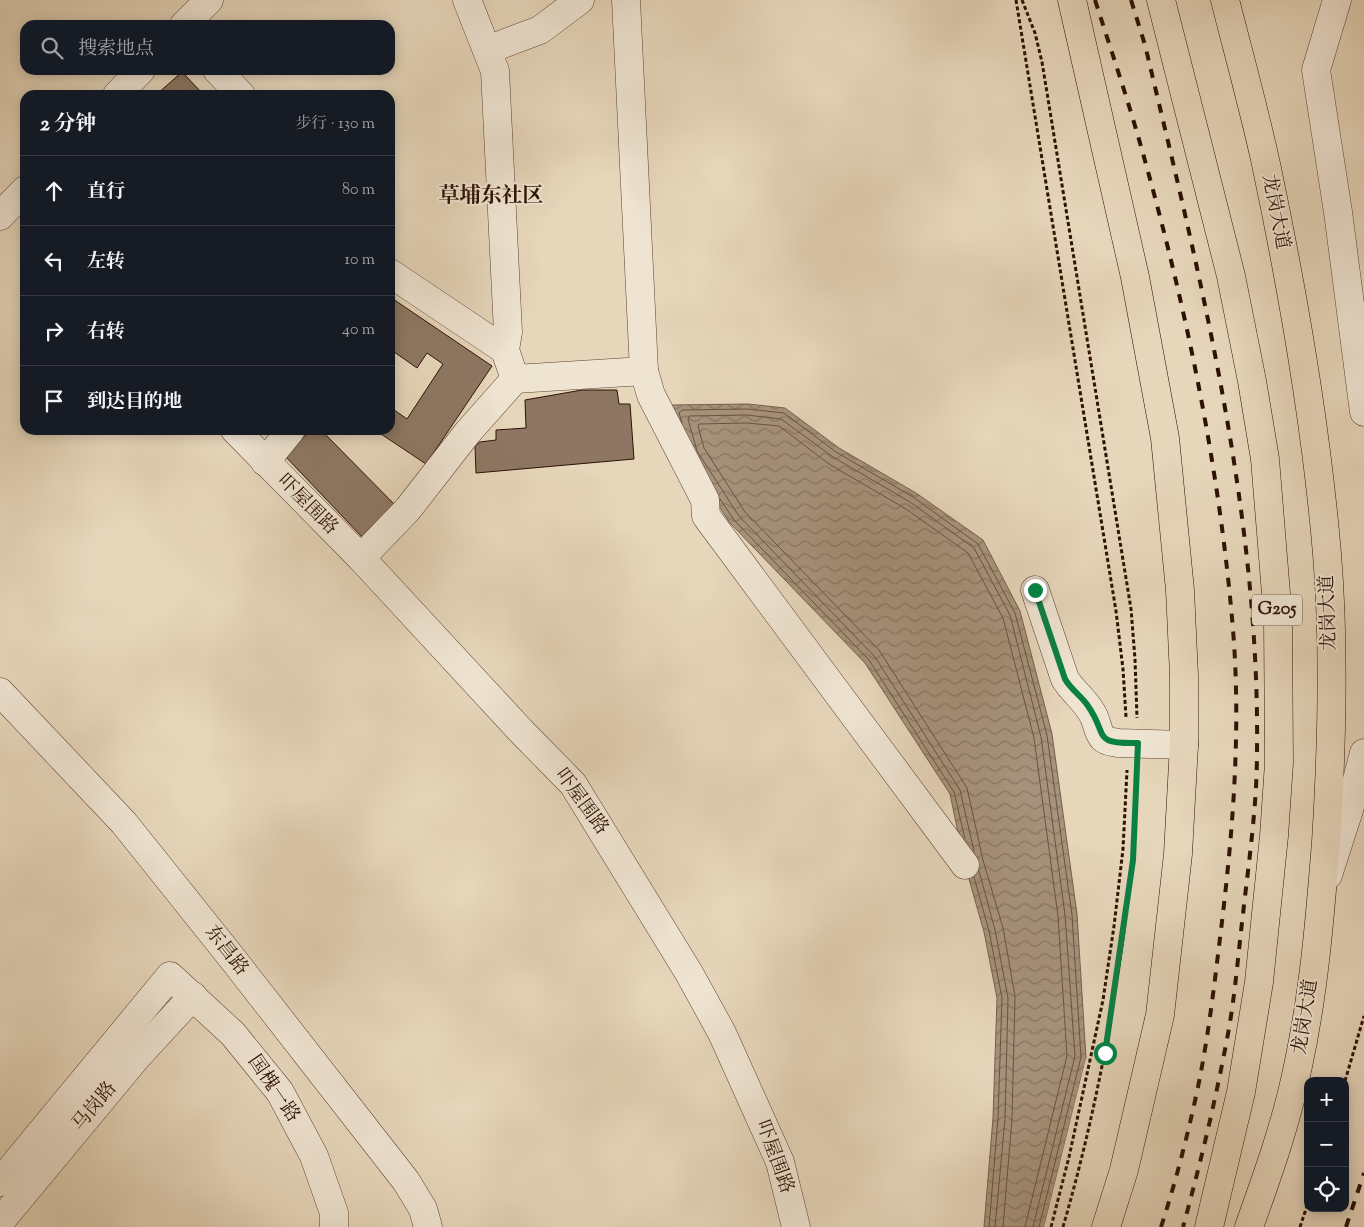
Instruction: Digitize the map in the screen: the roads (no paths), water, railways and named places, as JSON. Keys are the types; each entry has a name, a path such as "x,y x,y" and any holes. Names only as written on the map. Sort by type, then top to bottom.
{"main road":[{"path":"1072,0 1135,277 1165,438 1180,590 1184,676 1184,745 1178,854 1160,1015 1124,1170 1106,1227"},
{"name":"G205","path":"1161,0 1231,276 1252,381 1265,459 1278,618 1278,764 1274,836 1260,982 1241,1092 1209,1227"},
{"name":"龙岗大道","path":"1225,0 1265,161 1298,334 1321,492 1328,558 1332,721 1322,895 1311,992 1298,1067 1285,1119 1249,1227"}],"street":[{"path":"189,15 209,0"},
{"path":"467,0 495,71 508,332 505,350 515,379"},
{"path":"487,50 540,30 580,0"},
{"path":"626,0 644,371 651,395 705,500 706,516 965,865"},
{"path":"1336,0 1316,70 1338,212 1364,412"},
{"path":"122,90 136,75"},
{"path":"222,75 236,90"},
{"path":"0,216 20,195"},
{"path":"395,280 505,350"},
{"path":"361,558 408,509 468,432 515,379 644,371"},
{"name":"吓屋围路","path":"240,435 264,462 361,558 521,731 573,784 690,973 722,1033 780,1162 796,1227"},
{"path":"264,462 287,435"},
{"path":"1035,590 1065,679 1092,711 1101,736 1111,742 1184,745"},
{"name":"东昌路","path":"0,692 124,823 406,1181 423,1209 428,1227"},
{"path":"1322,895 1349,810 1364,753"},
{"name":"国槐一路","path":"170,976 233,1034 280,1092 314,1156 334,1213 334,1227"},
{"name":"马岗路","path":"0,1182 170,976"},
{"name":"马岗路","path":"0,1222 136,1058 193,996"}],"water":[{"path":"748,404 785,408 839,448 916,493 983,540 1020,611 1052,734 1077,914 1086,1058 1044,1227 984,1227 993,1118 997,998 984,932 965,865 950,794 865,663 730,523 686,456 672,405"}],"railway":[{"path":"1095,0 1142,150 1186,324 1209,441 1218,500 1226,559 1235,658 1235,779 1225,898 1213,994 1205,1050 1194,1105 1177,1175 1161,1227"},
{"path":"1131,0 1145,45 1186,219 1223,396 1237,484 1248,573 1255,662 1256,792 1230,1024 1201,1157 1183,1227"},
{"path":"1346,1227 1364,1173"}],"district":[{"name":"草埔东社区","path":"491,197"}]}
